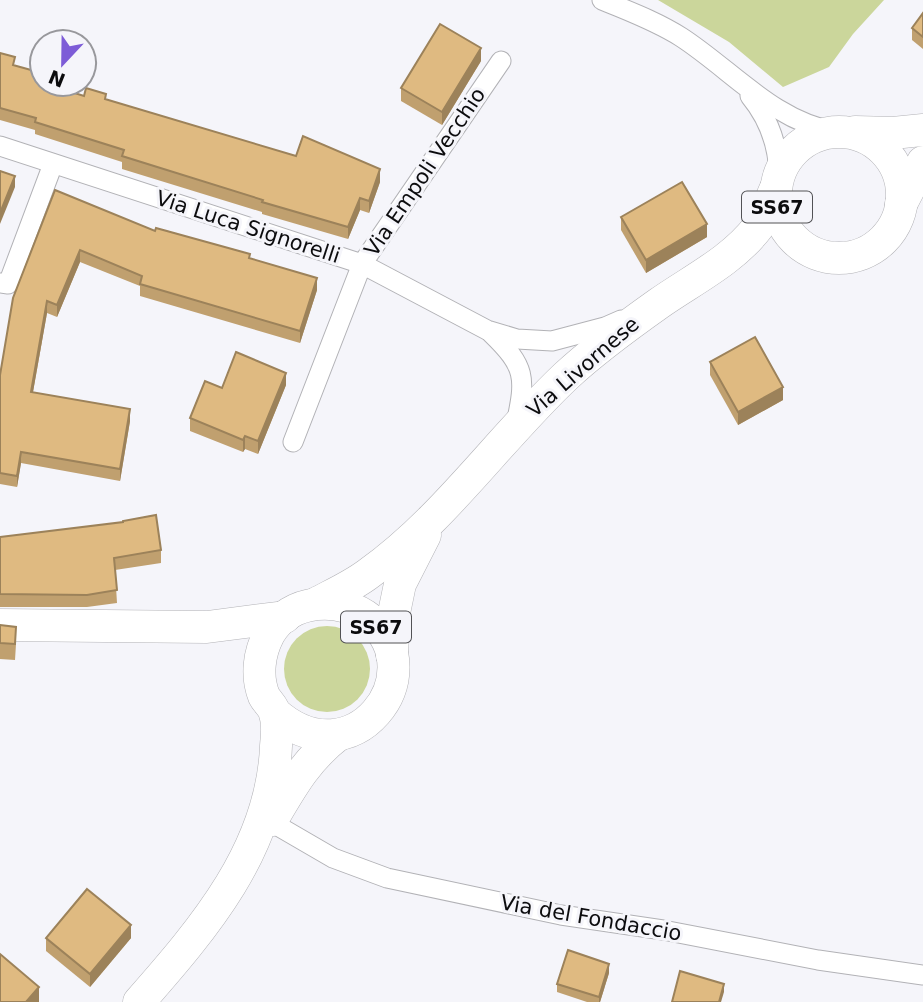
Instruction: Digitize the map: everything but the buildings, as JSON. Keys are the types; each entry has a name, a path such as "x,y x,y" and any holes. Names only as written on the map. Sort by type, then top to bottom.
{"main road":[{"name":"Via Livornese","path":"438,513 415,551 400,584 394,613 392,678 387,698 375,716 358,729 320,737 303,733 288,725 275,713 264,695 259,674 261,652 270,632 285,617 352,586 370,573 438,513 516,426 569,374 658,304 713,268 749,237 761,224 788,157 801,144 818,135 840,132 893,133 923,130"},
{"path":"840,132 863,137 881,148 894,164 901,183 901,204"},
{"name":"Via Livornese","path":"713,268 744,255 776,250 837,258 855,256 872,249 886,237 896,221 901,204 923,162"},
{"name":"SS67","path":"778,181 778,209 786,229 800,245 819,255"},
{"name":"SS67","path":"317,603 337,604 356,610 372,622 385,637 391,656"},
{"name":"Via Livornese","path":"0,625 207,627 285,617"},
{"path":"262,832 270,801 276,746 275,713"},
{"path":"139,1002 181,954 226,893 301,771 318,751 338,735"}],"street":[{"path":"602,0 680,36 774,107 802,123 840,132"},
{"name":"Via Empoli Vecchio","path":"293,442 362,264 502,61"},
{"path":"731,74 759,107 774,138 778,181"},
{"name":"Via Luca Signorelli","path":"0,146 362,264 487,330"},
{"path":"0,283 8,284 53,164"},
{"path":"487,330 517,339 552,341 605,327 658,304"},
{"path":"487,330 513,354 520,368 522,395 516,426"},
{"name":"Via del Fondaccio","path":"262,832 387,878 561,915 663,930 818,960 923,975"}],"green space":[{"path":"658,0 884,0 853,34 829,67 783,87 729,42"},
{"path":"327,626 344,629 358,638 367,652 370,669 367,686 358,700 344,709 327,712 310,709 296,700 287,686 284,669 287,652 296,638 310,629"}]}
